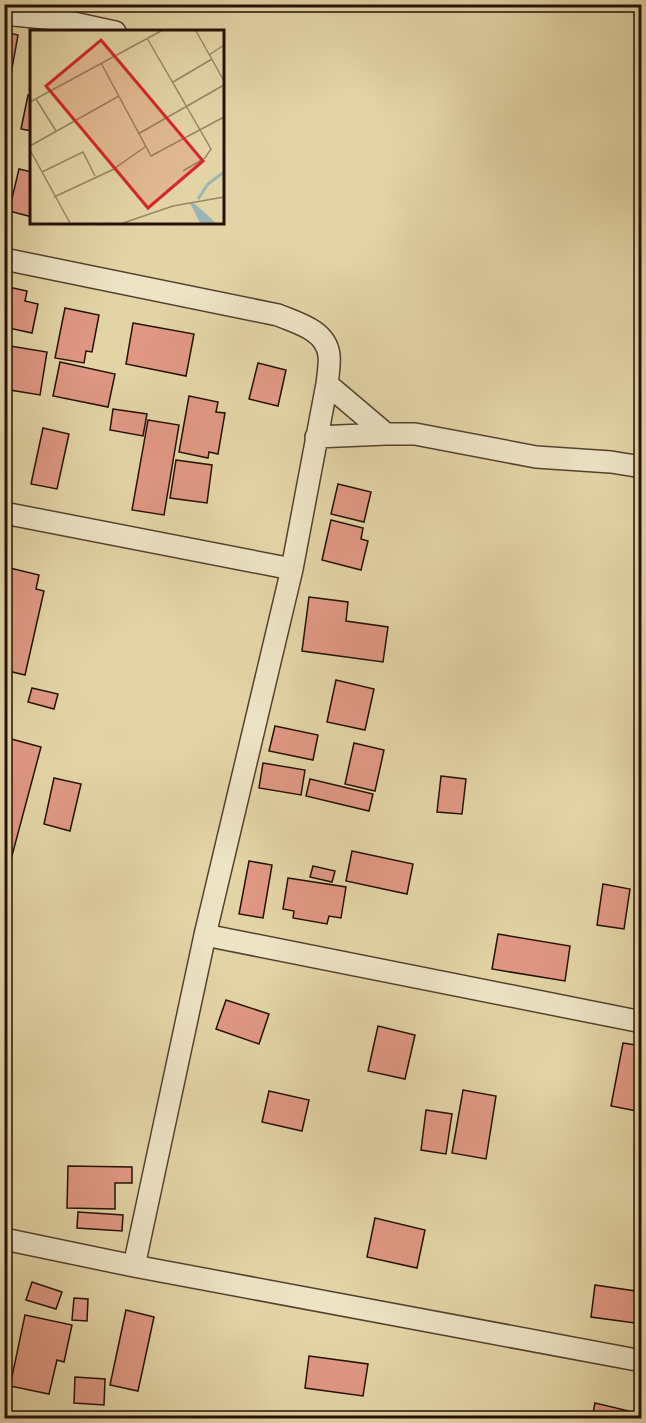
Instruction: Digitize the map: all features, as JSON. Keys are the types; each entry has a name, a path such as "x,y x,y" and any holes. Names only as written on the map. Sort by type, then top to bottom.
{"street":[{"path":"4,14 55,19 106,30"},
{"path":"4,260 278,315 312,329 324,340 329,355 327,384 292,568 205,935 134,1266"},
{"path":"327,384 386,434"},
{"path":"316,437 415,435 536,457 611,462 642,467"},
{"path":"4,513 292,568"},
{"path":"205,935 642,1022"},
{"path":"4,1239 134,1266 642,1361"}],"building":[{"path":"74,4 104,4 104,10"},
{"path":"4,32 18,35 11,74 4,73"},
{"path":"28,95 30,96 30,131 21,129"},
{"path":"19,169 30,172 30,216 9,211"},
{"path":"4,286 27,291 25,301 38,304 32,333 4,327"},
{"path":"65,308 99,315 92,352 86,351 84,363 55,358"},
{"path":"133,323 194,334 186,376 126,364"},
{"path":"4,345 47,352 40,395 4,389"},
{"path":"60,362 115,374 108,407 53,396"},
{"path":"258,363 286,370 278,406 249,399"},
{"path":"189,396 218,402 216,412 225,413 218,454 209,452 208,458 179,452"},
{"path":"113,409 147,414 143,436 110,430"},
{"path":"148,420 179,425 164,515 132,510"},
{"path":"43,428 69,434 57,489 31,484"},
{"path":"176,460 212,465 207,503 170,498"},
{"path":"338,484 371,492 364,522 331,514"},
{"path":"331,520 363,528 361,539 368,541 361,570 322,560"},
{"path":"10,568 39,575 36,589 44,591 25,675 4,670 4,582 7,582"},
{"path":"309,597 348,602 346,621 388,627 383,662 302,651"},
{"path":"336,680 374,689 365,730 327,722"},
{"path":"32,688 58,694 54,709 28,702"},
{"path":"275,726 318,735 313,760 269,751"},
{"path":"4,737 41,747 9,867 4,866"},
{"path":"354,743 384,750 375,791 345,784"},
{"path":"263,763 305,770 301,795 259,788"},
{"path":"441,776 466,779 462,814 437,812"},
{"path":"54,778 81,784 70,831 44,824"},
{"path":"310,779 373,794 369,811 306,796"},
{"path":"352,851 413,864 407,894 346,881"},
{"path":"249,861 272,865 263,918 239,914"},
{"path":"313,866 335,871 332,882 310,877"},
{"path":"288,878 346,887 341,918 329,916 327,924 293,918 294,911 283,909"},
{"path":"603,884 630,889 624,929 597,925"},
{"path":"498,934 570,946 565,981 492,969"},
{"path":"226,1000 269,1014 259,1044 216,1029"},
{"path":"378,1026 415,1035 405,1079 368,1071"},
{"path":"623,1043 642,1046 642,1112 611,1106"},
{"path":"463,1090 496,1096 486,1159 452,1153"},
{"path":"269,1091 309,1100 302,1131 262,1122"},
{"path":"426,1110 452,1114 446,1154 421,1150"},
{"path":"68,1166 132,1167 132,1183 115,1183 115,1209 67,1208"},
{"path":"78,1212 123,1215 122,1231 77,1228"},
{"path":"375,1218 425,1230 417,1268 367,1257"},
{"path":"32,1282 62,1292 56,1309 26,1300"},
{"path":"595,1285 642,1292 642,1324 591,1317"},
{"path":"4,1290 10,1291 5,1320 4,1320"},
{"path":"74,1298 88,1299 87,1321 72,1320"},
{"path":"126,1310 154,1317 138,1391 110,1385"},
{"path":"25,1315 72,1325 64,1362 57,1360 49,1394 10,1386"},
{"path":"309,1356 368,1364 363,1396 305,1388"},
{"path":"75,1377 105,1379 104,1405 74,1403"},
{"path":"595,1403 629,1411 627,1418 592,1418"}]}
